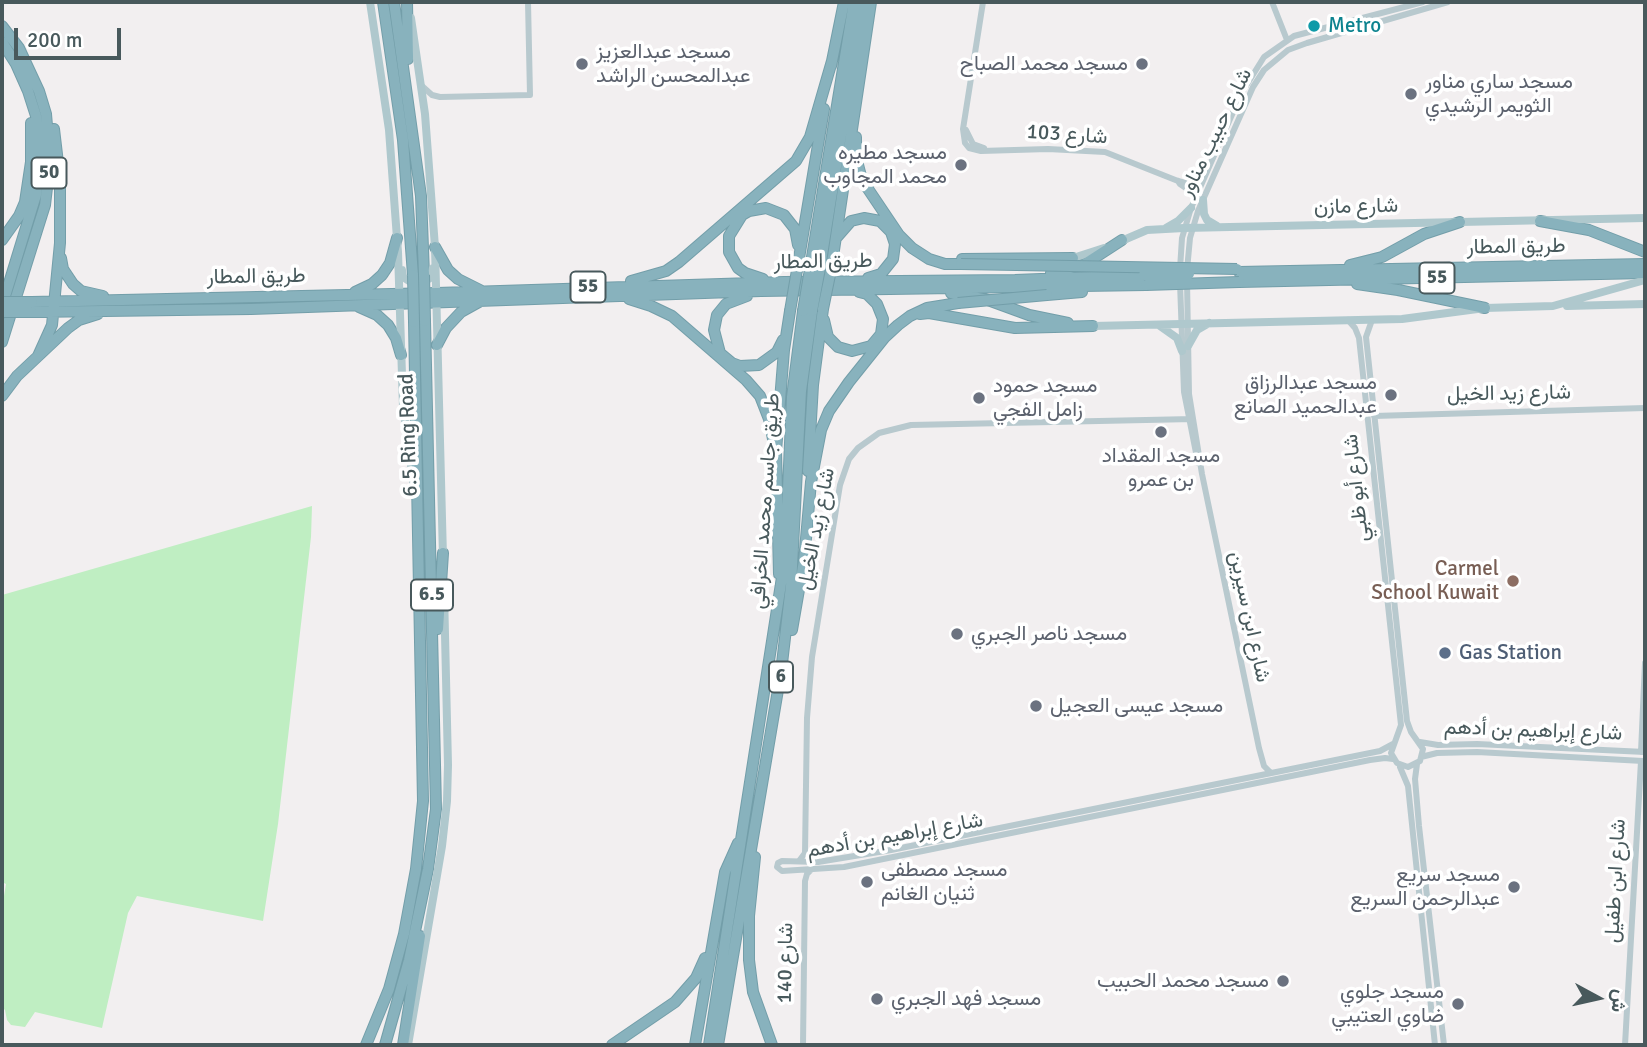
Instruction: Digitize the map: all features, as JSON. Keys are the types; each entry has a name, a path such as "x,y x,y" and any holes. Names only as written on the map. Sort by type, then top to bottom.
{"highway":[{"name":"6.5 Ring Road","path":"383,2 403,140 419,321 434,675 436,809 428,869"},
{"name":"6.5 Ring Road","path":"394,2 421,197 424,275 419,321 417,501 424,777 416,869 398,956"},
{"path":"407,2 409,98"},
{"path":"780,592 776,451 790,310 844,2"},
{"name":"طريق جاسم محمد الخرافي","path":"714,1042 782,673 791,586 801,391 815,311 854,2"},
{"name":"طريق جاسم محمد الخرافي","path":"820,269 862,2"},
{"path":"835,241 871,2"},
{"name":"50","path":"2,26 30,68 46,114 50,149 45,205 2,342"},
{"name":"50","path":"2,42 28,91 39,136 40,170 31,215 2,304"},
{"path":"583,287 635,281 666,271 701,245 790,166 800,156 810,137 832,61"},
{"path":"30,68 43,90 54,129 60,180 60,243 55,306 49,335 38,356"},
{"path":"859,88 856,142 858,168 868,189 899,235 929,260 961,264 1241,274"},
{"path":"2,240 19,216 29,184 32,141 28,91"},
{"path":"784,282 754,277 738,268 729,252 728,244 736,221 749,211 766,208 784,215 798,237 798,266"},
{"path":"820,269 844,228 858,219 880,221 891,232 895,244 890,265 881,274 858,281"},
{"path":"1540,221 1589,230 1645,252"},
{"path":"1323,270 1382,257 1424,234 1460,222"},
{"path":"899,235 925,253 943,258 1073,258"},
{"path":"397,238 390,264 382,275 349,299 383,320 392,331 401,360"},
{"path":"1015,280 1060,272 1085,264 1122,240"},
{"path":"60,243 63,270 73,284 121,305"},
{"path":"435,247 440,259 458,279 483,296 461,312 446,328 437,345"},
{"name":"طريق المطار","path":"2,312 55,306 924,289 1145,282 1323,270 1645,264"},
{"name":"طريق المطار","path":"1241,274 1312,280 1645,273"},
{"path":"1312,280 1375,286 1485,308"},
{"name":"طريق المطار","path":"483,296 583,287 784,282 1145,282"},
{"path":"782,673 799,591 817,449 829,411 885,337 910,316 927,308 1145,282"},
{"path":"924,289 988,299 1040,318 1093,326"},
{"path":"815,311 838,347 858,351 871,346 881,334 883,319 877,304 867,295 841,290"},
{"path":"761,291 734,299 720,310 713,331 720,353 740,366 759,365 777,352 788,329"},
{"path":"619,296 652,306 672,316 746,380 760,396 769,419 776,451"},
{"name":"طريق المطار","path":"2,304 31,307"},
{"path":"2,396 17,376 79,320 121,305"},
{"path":"807,524 815,311"},
{"name":"طريق جاسم محمد الخرافي","path":"714,1042 785,558 792,397 815,311"},
{"path":"898,326 921,314 929,313 1014,328 1093,326"},
{"path":"434,675 443,553"},
{"path":"766,767 748,940 753,992 772,1045"},
{"path":"696,1041 725,872 744,830"},
{"path":"385,1045 409,960 428,869"},
{"path":"403,1045 427,897 428,869"},
{"path":"612,1045 681,996 702,968 714,934"},
{"path":"366,1045 395,973 398,956"},
{"path":"359,1045 398,956"}],"main road":[{"path":"370,2 388,130 397,238 406,440 417,501"},
{"path":"407,2 422,85 434,224 448,741 447,801 442,846 408,1045"},
{"path":"1200,197 1207,220 1226,227"},
{"path":"1162,229 1178,221 1191,208"},
{"name":"شارع مازن","path":"1073,258 1098,251 1147,230 1645,218"},
{"path":"396,222 400,236 402,274 409,281 427,280 432,275 434,224"},
{"path":"1553,306 1645,281"},
{"path":"1093,326 1211,321 1372,320 1485,308 1645,304"},
{"path":"401,360 404,356 404,318 408,315 428,315 434,322 437,367"},
{"path":"1150,324 1159,325 1172,332 1185,348 1197,330 1211,321"}],"street":[{"path":"422,85 428,92 440,97 530,95 528,2"},
{"name":"شارع 103","path":"983,2 964,121 963,137 969,148 977,151 1048,149 1105,152 1200,187"},
{"path":"1272,2 1287,40"},
{"name":"شارع حبيب مناور","path":"1188,228 1226,139 1241,94 1264,57 1287,40 1423,2"},
{"name":"شارع حبيب مناور","path":"1229,131 1264,70 1288,50 1430,4 1448,2"},
{"path":"1332,26 1330,30 1335,35"},
{"path":"1321,29 1325,33 1324,38"},
{"path":"425,114 432,101 440,97"},
{"name":"شارع حبيب مناور","path":"1184,322 1191,208 1200,197 1200,187 1226,139"},
{"name":"شارع 103","path":"1178,181 1200,197"},
{"name":"شارع أبو ظبي","path":"1348,320 1356,328 1359,338 1374,416 1382,525"},
{"name":"شارع أبو ظبي","path":"1372,320 1366,337 1366,377 1401,725 1395,742"},
{"name":"شارع ابن سيرين","path":"1184,322 1190,418 1264,766"},
{"name":"شارع زيد الخيل","path":"1374,416 1645,408"},
{"name":"شارع زيد الخيل","path":"805,853 807,718 812,657 840,485 849,459 858,448 879,433 911,425 1190,418"},
{"name":"شارع أبو ظبي","path":"1383,535 1407,721 1417,740"},
{"path":"1643,752 1645,663"},
{"path":"1435,1045 1415,827 1415,779 1423,749 1417,740 1406,736 1395,742 1391,753 1407,782 1415,827 1445,1044"},
{"name":"شارع إبراهيم بن أدهم","path":"1417,740 1452,749 1643,761"},
{"name":"شارع إبراهيم بن أدهم","path":"798,866 891,850 1380,751 1395,742"},
{"name":"شارع إبراهيم بن أدهم","path":"1419,760 1452,749 1643,752"},
{"path":"1572,758 1578,754 1573,749"},
{"path":"1587,750 1584,754 1587,758"},
{"name":"شارع إبراهيم بن أدهم","path":"812,865 844,867 1370,760 1385,758 1396,762"},
{"path":"1396,762 1408,767 1419,760"},
{"name":"شارع ابن طفيل","path":"1625,1045 1643,761"},
{"path":"1258,775 1264,766 1271,772"},
{"path":"1165,794 1164,799 1167,802"},
{"path":"1153,796 1157,799 1155,804"},
{"path":"805,853 812,865"},
{"path":"805,853 798,866 805,881"},
{"name":"شارع 140","path":"803,1045 805,881 812,865"}],"green space":[{"path":"312,506 311,537 278,824 263,921 137,896 128,913 102,1028 35,1012 25,1027 11,1025 2,1007 2,908 6,884 2,882 2,595"}],"place":[{"name":"Metro","path":"1314,26"},
{"name":"مسجد عبدالعزيز عبدالمحسن الراشد","path":"582,64"},
{"name":"مسجد محمد الصباح","path":"1142,64"},
{"name":"مسجد ساري مناور الثويمر الرشيدي","path":"1411,94"},
{"name":"مسجد مطيره محمد المجاوب","path":"961,165"},
{"name":"مسجد عبدالرزاق عبدالحميد الصانع","path":"1391,395"},
{"name":"مسجد حمود زامل الفجي","path":"979,398"},
{"name":"مسجد المقداد بن عمرو","path":"1161,432"},
{"name":"Carmel School Kuwait","path":"1513,581"},
{"name":"مسجد ناصر الجبري","path":"957,634"},
{"name":"Gas Station","path":"1445,653"},
{"name":"مسجد عيسى العجيل","path":"1036,706"},
{"name":"مسجد مصطفى ثنيان الغانم","path":"867,882"},
{"name":"مسجد سريع عبدالرحمن السريع","path":"1514,887"},
{"name":"مسجد محمد الحبيب","path":"1283,981"},
{"name":"مسجد فهد الجبري","path":"877,999"},
{"name":"مسجد جلوي ضاوي العتيبي","path":"1458,1004"}]}
